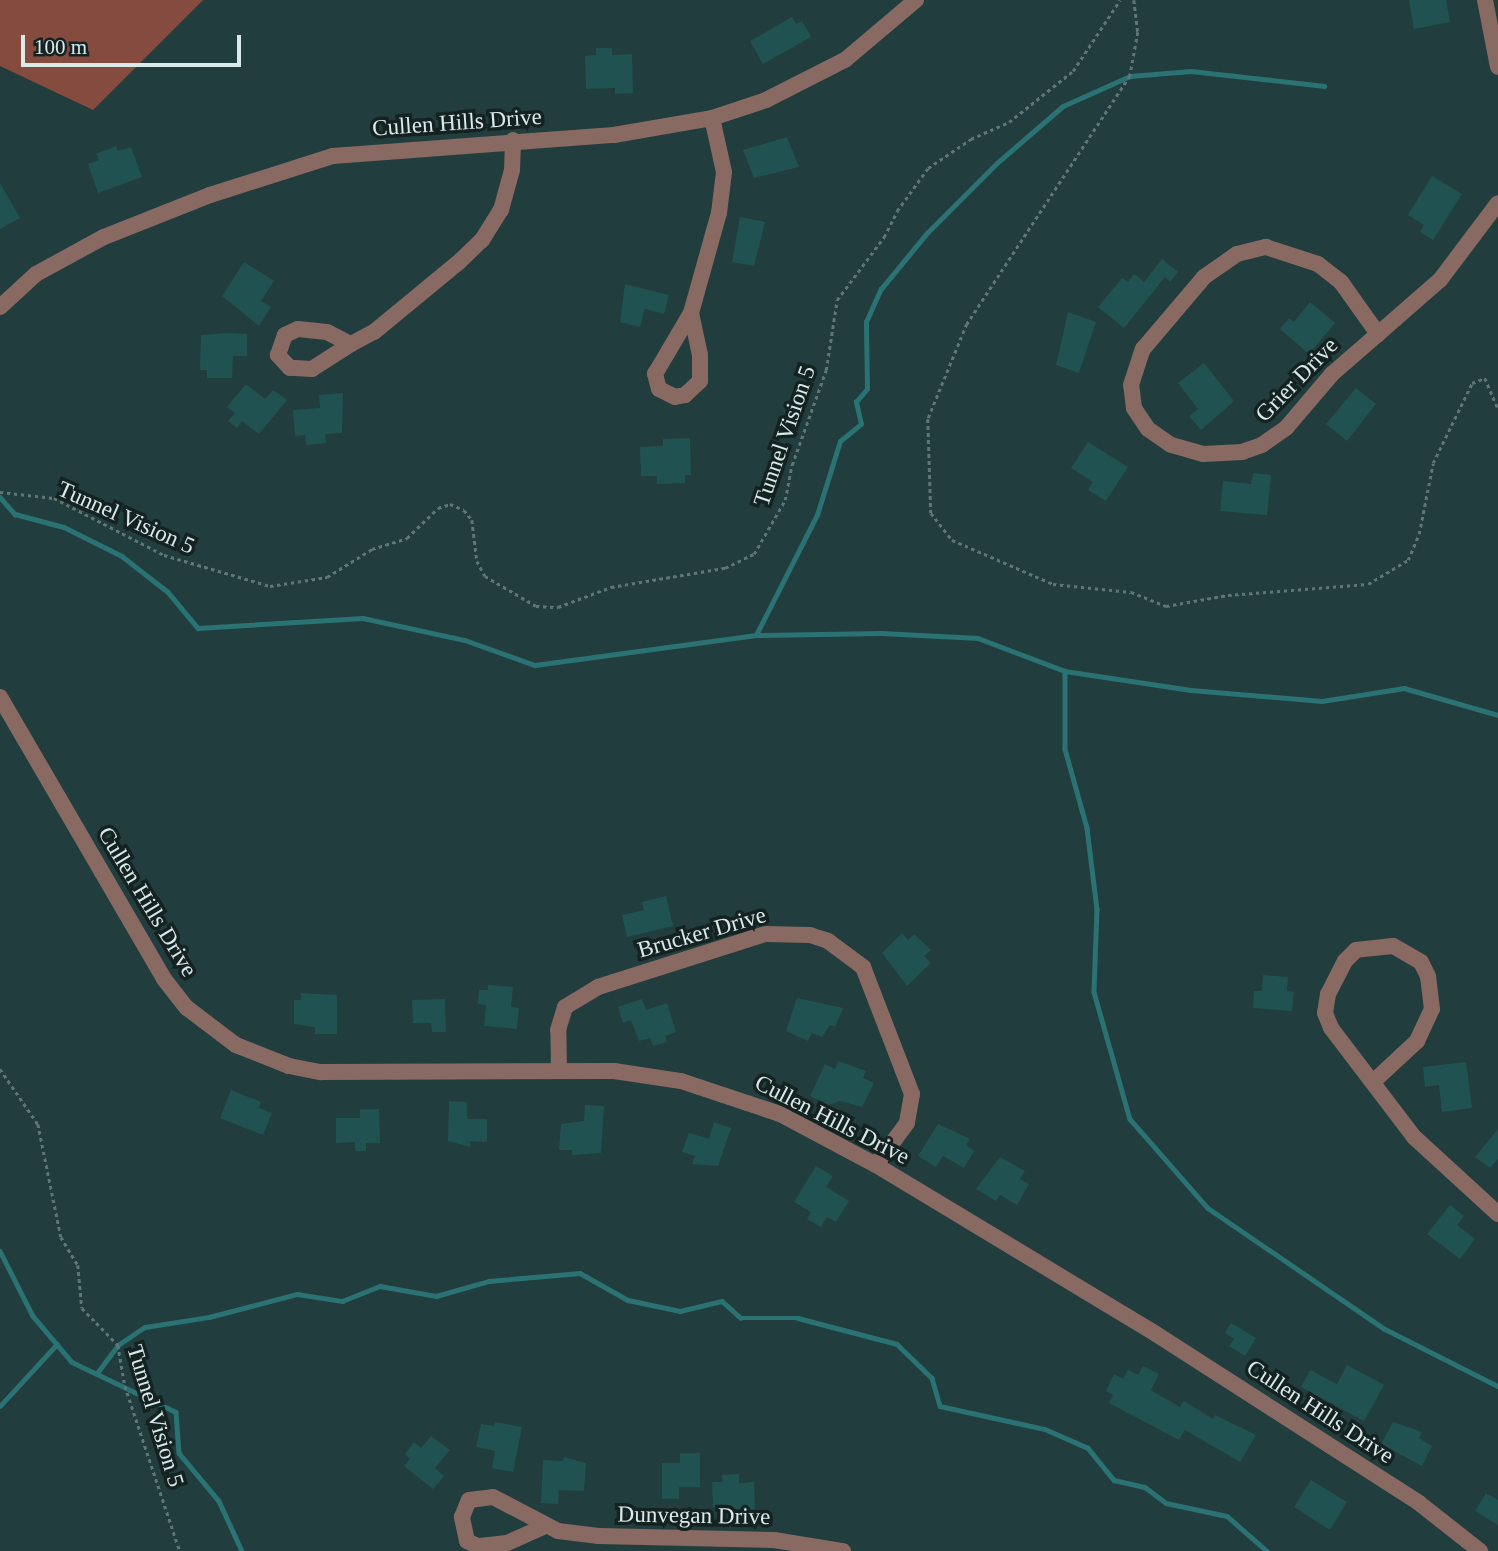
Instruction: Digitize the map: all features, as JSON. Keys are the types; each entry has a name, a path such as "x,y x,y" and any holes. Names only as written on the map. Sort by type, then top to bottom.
{"street":[{"name":"Cullen Hills Drive","path":"0,307 36,274 104,237 269,174 373,150 614,135 712,118 793,90 818,77 871,43 916,0"},
{"path":"1485,0 1498,67"},
{"path":"691,313 701,355 700,382 693,391 675,397 659,389 655,374 691,313 723,183 712,118"},
{"path":"351,344 374,332 482,240 508,192 513,140"},
{"name":"Grier Drive","path":"1378,334 1341,282 1318,264 1282,250 1251,250 1219,265 1163,322 1143,349 1130,397 1139,419 1171,445 1203,454 1242,452 1275,438 1332,374 1378,334 1440,280 1498,203"},
{"name":"Cullen Hills Drive","path":"0,697 164,979 187,1008 236,1045 289,1066 321,1072 559,1069 681,1081 731,1095 780,1114 876,1164 1290,1419 1419,1503 1480,1551"},
{"name":"Brucker Drive","path":"559,1069 558,1030 565,1007 598,987 765,934 810,935 828,941 863,967 912,1094 906,1123 876,1164"},
{"path":"1374,1082 1417,1041 1432,1009 1429,975 1421,962 1393,946 1356,950 1335,976 1325,1013 1341,1044 1374,1082 1414,1137 1498,1214"},
{"name":"Dunvegan Drive","path":"544,1527 507,1544 477,1546 467,1541 462,1517 469,1500 493,1497 544,1527 599,1536 774,1539 843,1551"}],"path":[{"name":"Tunnel Vision 5","path":"0,492 54,498 164,555 270,586 327,577 372,550 407,538 438,508 450,504 464,510 471,520 477,561 485,576 536,606 558,607 611,587 724,568 754,554 785,500 792,466 827,370 837,300 884,237 897,211 928,168 971,139 1009,122 1073,71 1120,0"},
{"name":"Tunnel Vision 5","path":"0,1069 38,1124 61,1237 78,1265 82,1308 118,1345 125,1386 180,1551"}],"shaded area":[{"path":"0,0 203,0 93,110 0,66"}],"building":[{"path":"1409,0 1446,0 1450,22 1414,29"},
{"path":"792,17 796,24 802,21 811,37 763,64 750,41"},
{"path":"596,48 612,48 612,55 632,54 633,93 615,94 615,88 586,89 585,56 596,55"},
{"path":"787,137 799,167 754,178 743,150"},
{"path":"116,146 118,151 131,147 142,177 98,193 88,164 99,160 96,154"},
{"path":"1432,176 1462,194 1433,240 1420,232 1424,225 1408,215"},
{"path":"0,183 20,218 0,229"},
{"path":"740,217 765,222 754,266 732,262"},
{"path":"1162,259 1178,272 1170,282 1165,277 1124,328 1098,307 1122,278 1128,282 1134,274 1144,282"},
{"path":"244,262 274,281 261,301 271,307 259,326 222,296"},
{"path":"625,284 669,295 664,314 645,309 640,327 620,322"},
{"path":"1310,302 1335,323 1309,354 1280,329 1289,318 1294,322"},
{"path":"1068,312 1096,322 1079,373 1056,365"},
{"path":"247,334 247,356 233,356 232,378 207,378 207,370 200,370 201,335"},
{"path":"1204,363 1234,401 1201,430 1189,416 1198,409 1178,383"},
{"path":"246,384 265,399 273,390 287,400 259,434 242,421 237,428 228,421 235,413 227,407"},
{"path":"1356,388 1376,404 1347,441 1326,424"},
{"path":"343,393 342,433 325,434 326,443 306,445 305,435 295,436 293,410 320,408 319,395"},
{"path":"690,438 691,475 685,475 685,483 657,484 657,476 641,476 640,447 663,446 663,439"},
{"path":"1088,442 1128,467 1106,501 1088,490 1093,482 1071,468"},
{"path":"1253,473 1271,475 1267,515 1220,511 1223,481 1251,484"},
{"path":"666,896 673,926 627,937 622,915 644,910 642,902"},
{"path":"902,933 908,940 914,934 931,950 924,956 931,963 907,986 882,953"},
{"path":"1263,975 1288,977 1287,991 1294,992 1292,1011 1253,1008 1254,991 1262,991"},
{"path":"488,985 513,987 511,1007 519,1008 517,1029 484,1026 486,1005 478,1004 479,990 488,990"},
{"path":"301,993 337,995 337,1034 315,1034 315,1027 294,1024 294,1000 301,1000"},
{"path":"797,998 843,1008 835,1027 830,1025 822,1037 812,1033 808,1041 786,1031"},
{"path":"445,999 446,1032 432,1032 431,1023 413,1023 412,1000"},
{"path":"642,999 646,1010 667,1003 676,1032 665,1036 667,1042 653,1046 650,1038 639,1041 631,1020 623,1023 618,1007"},
{"path":"838,1061 866,1071 863,1078 874,1083 862,1107 840,1101 829,1105 810,1096 825,1064 835,1069"},
{"path":"1466,1062 1472,1108 1442,1112 1439,1085 1425,1087 1423,1067"},
{"path":"231,1090 261,1102 259,1108 272,1113 263,1135 220,1118"},
{"path":"449,1101 467,1102 467,1119 487,1119 487,1142 470,1141 470,1147 448,1141"},
{"path":"585,1105 604,1106 601,1153 572,1155 572,1150 559,1150 561,1124 584,1121"},
{"path":"360,1109 379,1109 380,1143 366,1143 366,1151 355,1151 355,1142 336,1143 336,1118 360,1118"},
{"path":"714,1122 731,1128 718,1166 692,1164 695,1156 682,1152 689,1133 709,1139"},
{"path":"938,1124 970,1139 966,1145 974,1151 964,1168 943,1156 936,1167 918,1156"},
{"path":"1498,1129 1498,1159 1490,1168 1475,1157"},
{"path":"1000,1157 1025,1171 1020,1179 1029,1184 1017,1205 1000,1195 996,1201 976,1189"},
{"path":"816,1166 833,1176 826,1187 849,1201 836,1222 827,1217 821,1227 807,1219 811,1212 794,1202"},
{"path":"1450,1205 1464,1216 1457,1225 1475,1239 1460,1259 1427,1234"},
{"path":"1231,1323 1256,1338 1245,1356 1229,1346 1234,1339 1225,1333"},
{"path":"1347,1365 1384,1385 1364,1421 1301,1387 1310,1370 1337,1384"},
{"path":"1143,1366 1159,1374 1151,1390 1180,1407 1184,1401 1213,1419 1215,1415 1256,1435 1240,1462 1185,1430 1179,1440 1109,1403 1113,1395 1106,1391 1114,1374 1123,1379 1128,1370 1138,1375"},
{"path":"495,1422 522,1427 513,1472 492,1468 495,1451 476,1447 481,1424 494,1426"},
{"path":"1393,1422 1422,1432 1419,1438 1432,1446 1422,1466 1381,1444"},
{"path":"431,1436 450,1450 435,1468 444,1476 433,1489 404,1466 410,1459 405,1454 414,1442 421,1448"},
{"path":"680,1453 700,1453 700,1487 679,1487 679,1499 662,1499 662,1463 680,1463"},
{"path":"564,1457 586,1463 584,1491 559,1490 558,1504 541,1503 543,1460 563,1461"},
{"path":"739,1474 739,1483 754,1482 755,1511 713,1507 712,1482 723,1482 722,1475"},
{"path":"1311,1480 1347,1502 1330,1530 1294,1507"},
{"path":"1486,1493 1498,1500 1498,1525 1475,1511"}],"waterway":[{"path":"756,635 817,515 840,441 861,424 856,402 867,389 866,322 881,289 927,233 997,163 1063,106 1130,76 1191,71 1324,86"},
{"path":"0,497 15,514 64,527 122,556 168,592 198,628 363,618 465,640 535,665 756,635 881,633 978,638 1065,671 1191,690 1322,701 1404,688 1498,715"},
{"path":"1065,671 1065,749 1087,828 1097,909 1094,992 1130,1119 1208,1208 1385,1329 1498,1386"},
{"path":"0,1251 33,1316 72,1362 176,1412 179,1453 219,1501 242,1551"},
{"path":"97,1373 118,1345 145,1327 209,1317 297,1294 342,1301 380,1286 436,1296 489,1281 580,1273 628,1300 680,1311 722,1301 741,1318 798,1318 897,1344 932,1378 940,1406 1045,1429 1088,1448 1114,1480 1145,1487 1166,1503 1227,1516 1267,1551"},
{"path":"0,1406 57,1344"}]}
